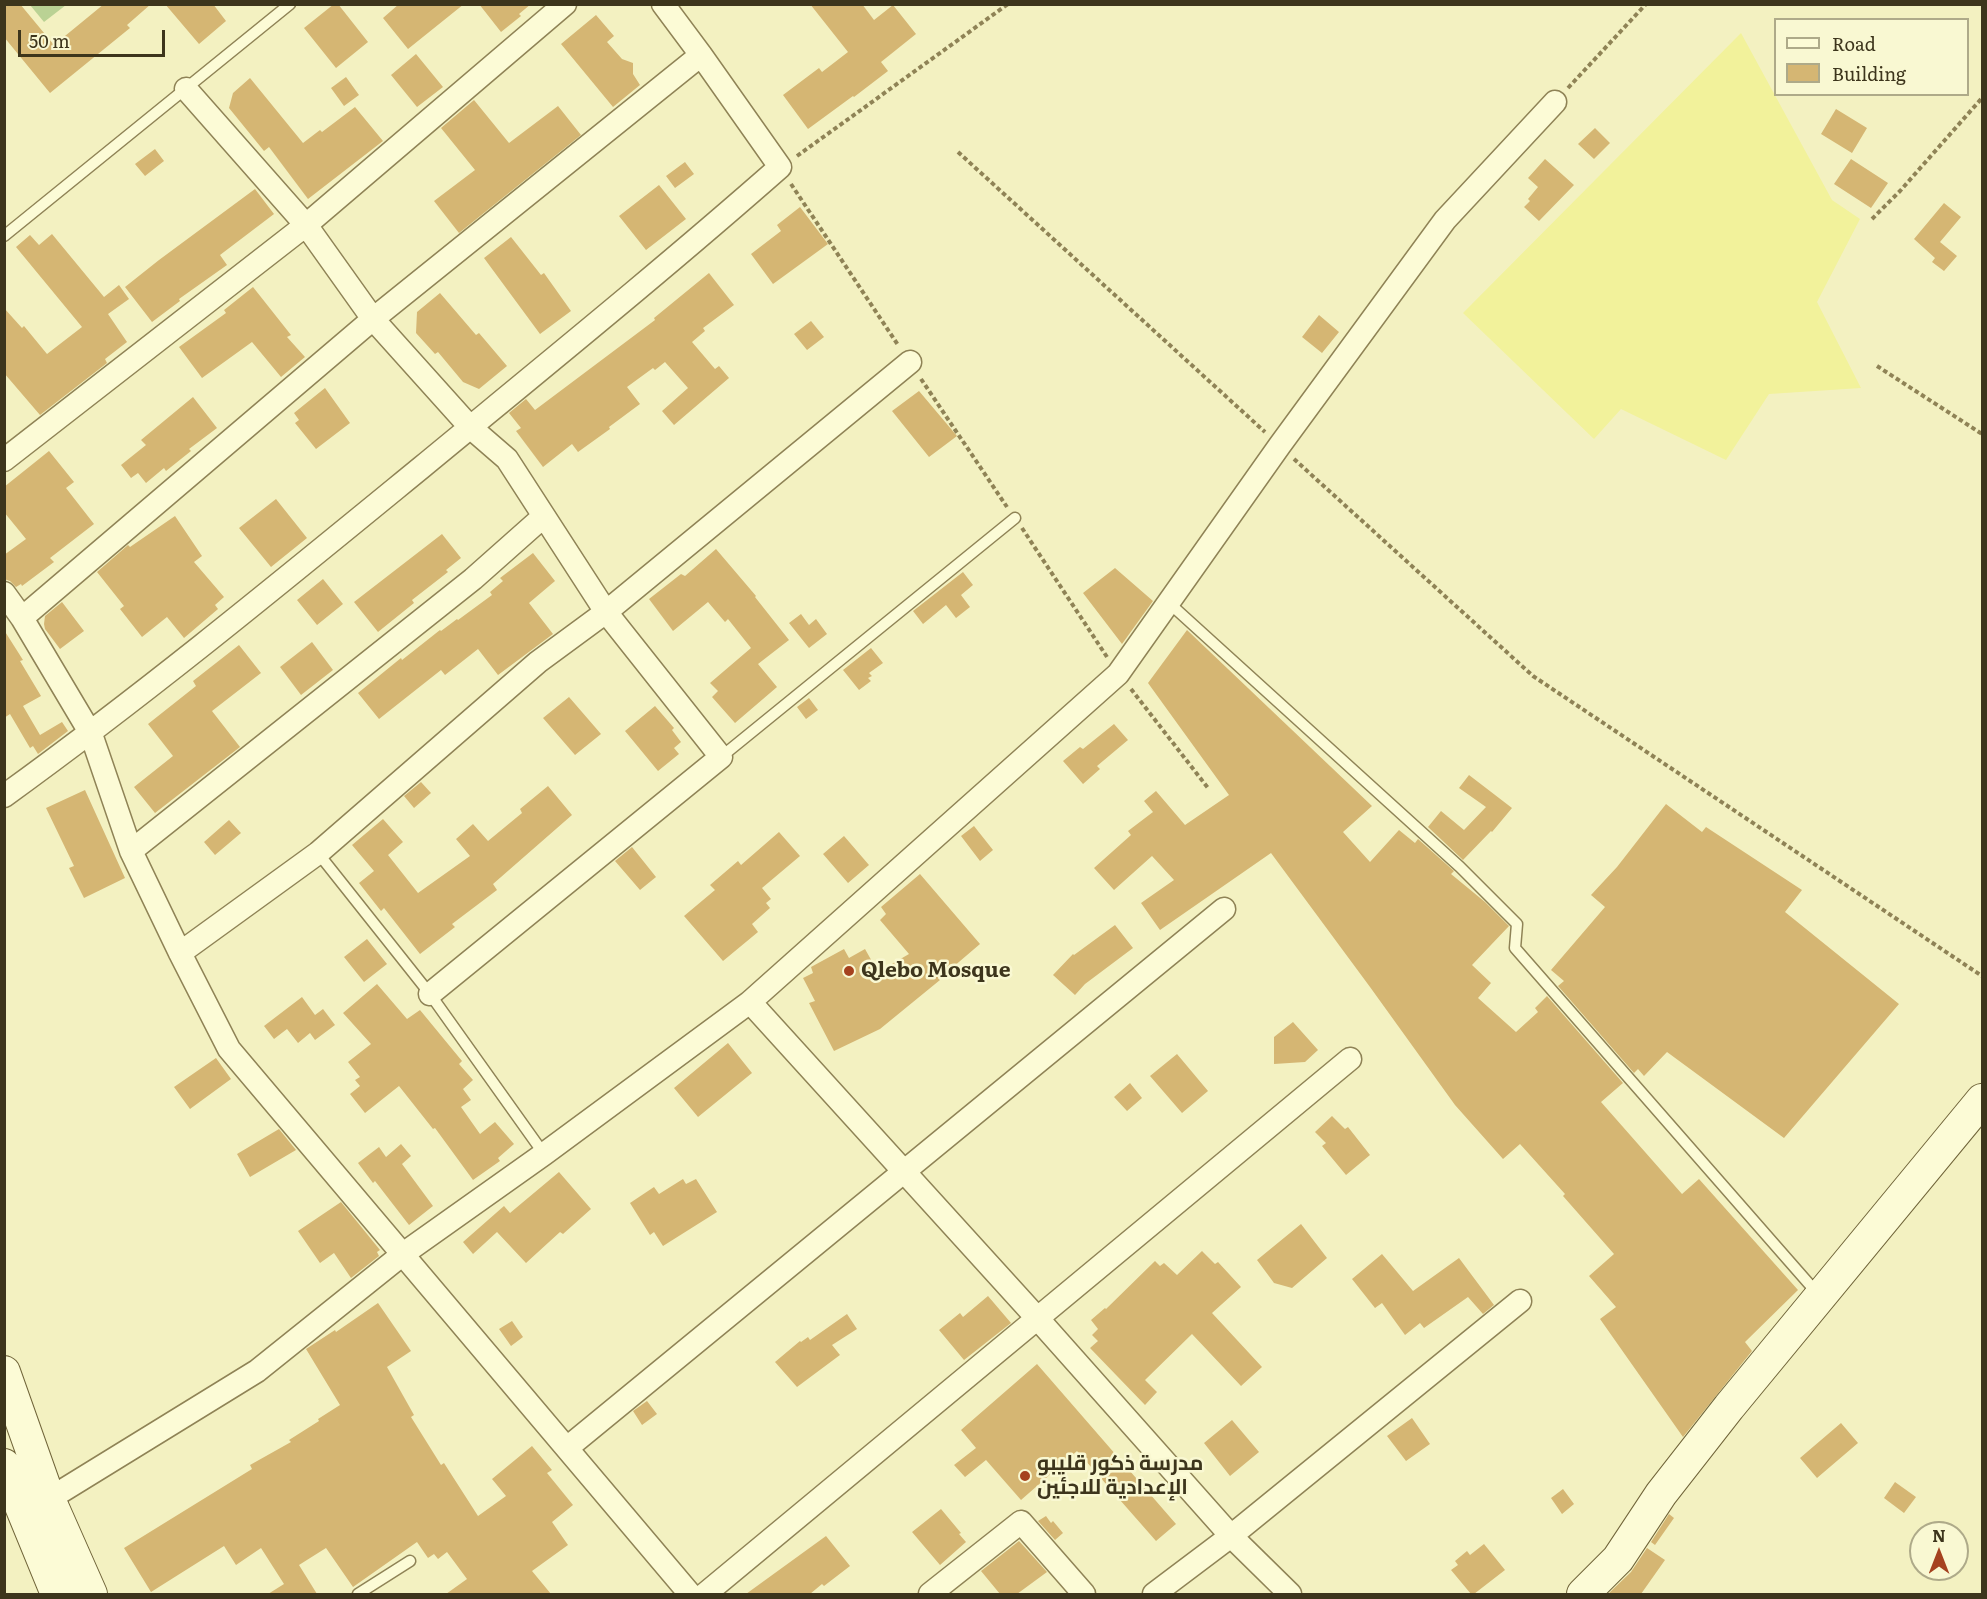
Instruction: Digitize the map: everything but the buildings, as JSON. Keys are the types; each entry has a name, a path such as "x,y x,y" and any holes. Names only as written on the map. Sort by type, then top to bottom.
{"street":[{"path":"4,460 306,225 565,4"},
{"path":"4,796 91,734 227,627 691,246 780,167 663,4"},
{"path":"22,618 373,319 701,55"},
{"path":"186,89 306,225 373,319 470,427 507,459 606,612 721,757 430,994"},
{"path":"49,1499 257,1371 403,1254 544,1154 750,1002 1118,674 1444,220 1555,102"},
{"path":"180,953 318,853 538,662 606,612 910,362"},
{"path":"131,851 473,579 544,516"},
{"path":"4,593 22,618 91,734 131,851 229,1049 690,1594"},
{"path":"567,1448 1224,909"},
{"path":"750,1002 1038,1319 1231,1536 1290,1594"},
{"path":"705,1594 1350,1059"},
{"path":"1583,1594 1618,1559 1668,1486 1729,1407 1983,1100"},
{"path":"1154,1594 1231,1536 1520,1301"},
{"path":"4,1372 49,1499 91,1594"},
{"path":"4,1465 57,1594"},
{"path":"930,1594 1021,1522 1084,1594"}],"lane":[{"path":"4,236 290,4"},
{"path":"721,757 1015,518"},
{"path":"1168,602 1460,867 1517,924 1515,948 1821,1297"},
{"path":"318,853 430,994 544,1154"},
{"path":"357,1594 410,1561"}],"path":[{"path":"1008,4 780,167 1118,674 1208,788"},
{"path":"1555,102 1646,4"},
{"path":"1872,219 1983,98"},
{"path":"958,152 1533,676 1983,976"},
{"path":"1877,366 1983,434"}],"green space":[{"path":"30,5 66,5 44,22"}],"sand":[{"path":"1741,33 1832,200 1860,219 1817,302 1861,388 1769,394 1726,460 1621,409 1594,439 1463,313"}],"place":[{"name":"Qlebo Mosque","path":"849,971"},
{"name":"مدرسة ذكور قليبو الإعدادية للاجئين","path":"1025,1476"}]}
